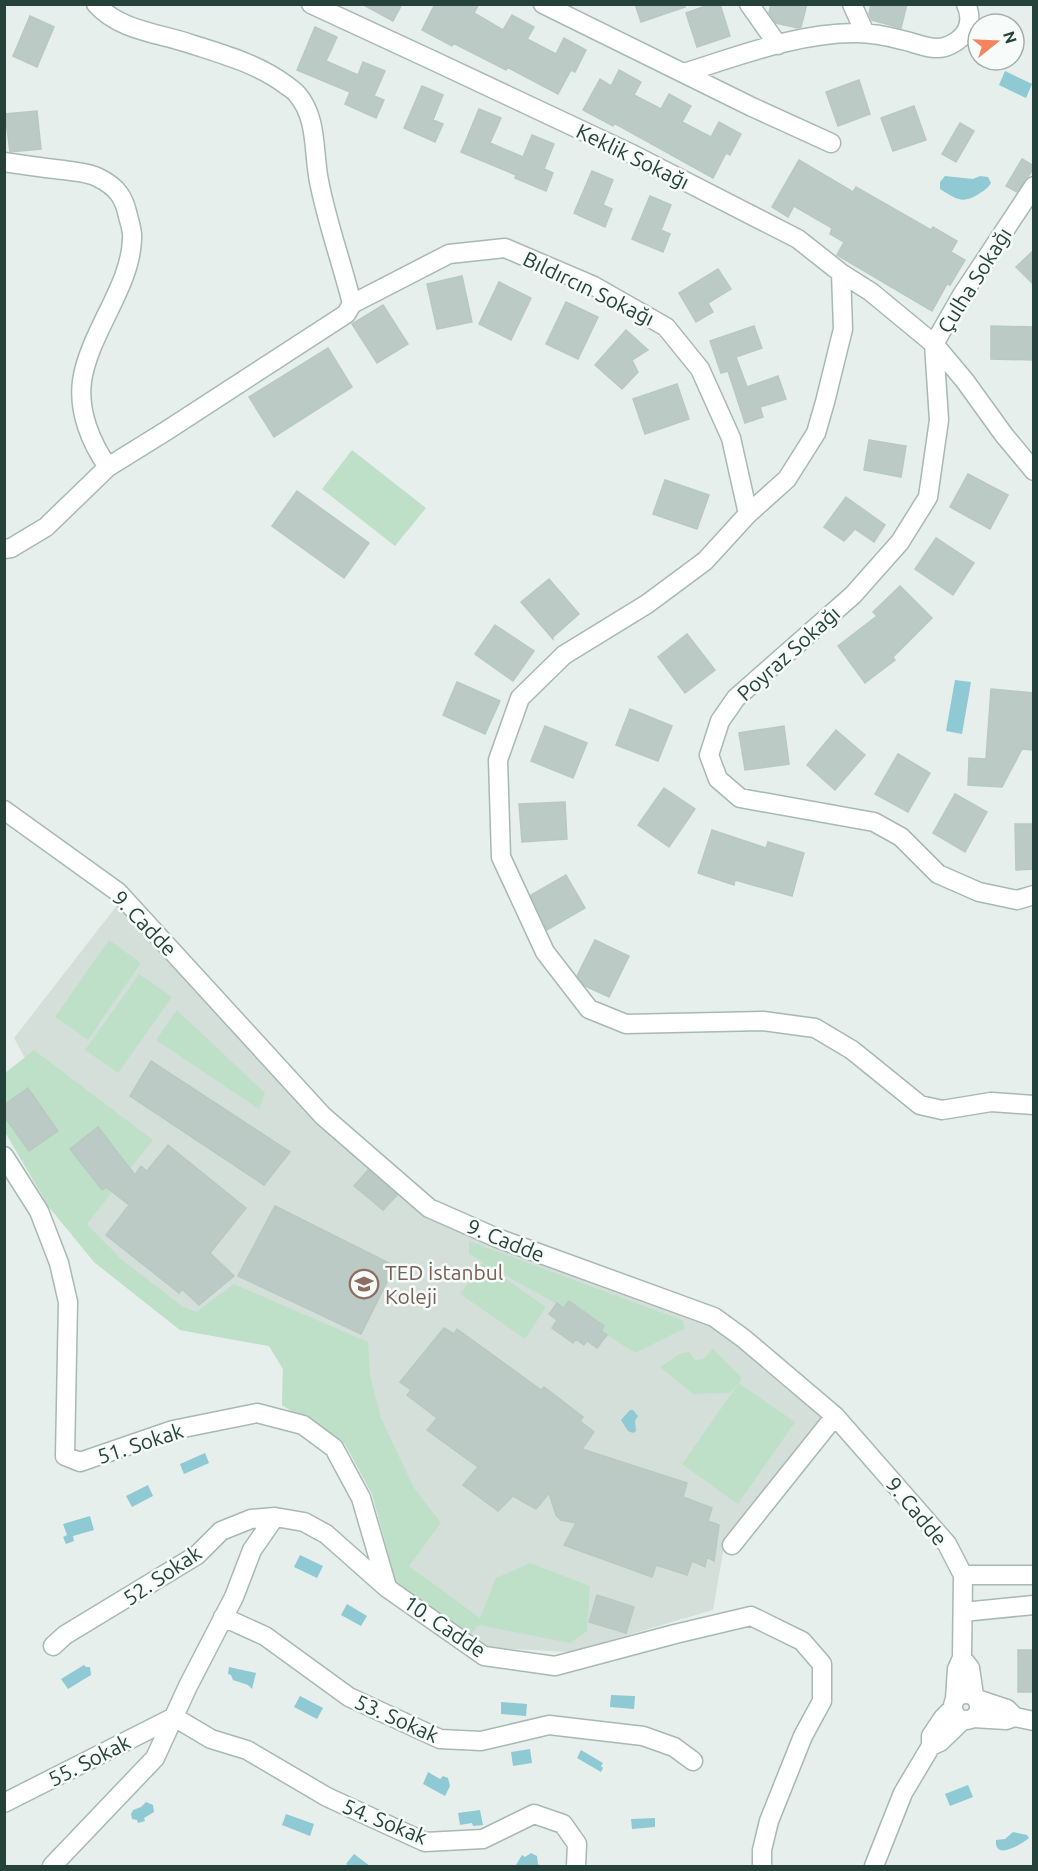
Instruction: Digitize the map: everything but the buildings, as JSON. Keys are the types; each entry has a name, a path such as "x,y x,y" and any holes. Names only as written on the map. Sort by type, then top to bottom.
{"street":[{"path":"96,4 101,10 128,27 247,62 275,77 297,93 308,115 314,135 318,180 352,304"},
{"name":"Keklik Sokağı","path":"311,4 634,155 798,239 841,273 871,292 934,344 1034,471"},
{"path":"543,4 752,107 831,142"},
{"path":"749,4 778,45"},
{"path":"852,4 865,33"},
{"path":"684,73 778,45 834,33 865,33 932,48 949,46 966,33 971,15 966,4"},
{"path":"4,162 98,177 118,190 126,206 133,237 130,261 92,349 82,380 82,404 85,418 97,452 108,467"},
{"name":"Çulha Sokağı","path":"934,344 962,295 1027,209 1034,186"},
{"name":"Bıldırcın Sokağı","path":"4,549 10,548 46,527 108,467 346,314 352,304 449,254 505,248 594,286 666,327 700,369 731,438 748,514"},
{"path":"841,273 843,328 816,433 787,479 748,514 705,561 647,604 564,655 520,698 498,760 501,857 545,952 588,1009 626,1024 764,1021 815,1028 852,1050 920,1105 942,1110 991,1102 1034,1105"},
{"name":"Poyraz Sokağı","path":"934,344 939,420 928,497 900,542 853,595 736,698 720,721 709,755 718,779 740,798 874,822 901,837 938,874 979,892 1017,900 1034,895"},
{"name":"9. Cadde","path":"4,810 118,892 323,1116 429,1208 497,1238 714,1317 835,1416 947,1544 963,1575 962,1659"},
{"name":"51. Sokak","path":"4,1156 39,1211 58,1263 68,1302 65,1456 80,1462 173,1430 257,1413 303,1425 334,1448 361,1498 387,1588"},
{"path":"732,1545 835,1416"},
{"path":"52,1866 155,1758 234,1597 252,1550 275,1517"},
{"name":"10. Cadde","path":"275,1517 303,1522 326,1534 387,1588 484,1656 555,1666 675,1634 751,1617 802,1641 822,1664 822,1701 803,1736 769,1821 762,1850 762,1866"},
{"name":"52. Sokak","path":"53,1646 65,1635 197,1555 221,1531 251,1519 275,1517"},
{"path":"963,1575 1034,1575"},
{"path":"963,1612 1034,1605"},
{"name":"53. Sokak","path":"223,1617 265,1636 349,1697 440,1739 481,1741 549,1725 643,1736 674,1747 693,1761"},
{"path":"874,1866 903,1793 931,1746 931,1736 943,1718 961,1711 979,1710 970,1668 962,1659 957,1669 961,1711"},
{"path":"975,1697 1007,1709 1015,1718"},
{"path":"961,1711 1006,1720 1015,1718 1034,1721"},
{"name":"55. Sokak","path":"4,1803 174,1717"},
{"name":"54. Sokak","path":"174,1717 211,1739 247,1750 327,1797 425,1842 483,1839 534,1814 563,1824 577,1844 576,1866"}],"shaded area":[{"name":"TED İstanbul Koleji","path":"118,904 436,1221 711,1323 823,1416 725,1541 713,1610 570,1652 491,1648 396,1582 372,1494 345,1444 282,1405 283,1369 269,1346 180,1330 94,1262 49,1207 5,1132 4,1074 25,1058 14,1038"}],"green space":[{"path":"352,450 426,508 395,546 322,489"},
{"path":"109,940 141,963 88,1040 55,1017"},
{"path":"139,974 172,997 118,1073 85,1050"},
{"path":"177,1010 265,1093 259,1109 156,1040"},
{"path":"34,1050 153,1140 87,1224 120,1258 182,1306 196,1312 234,1284 368,1342 370,1375 381,1418 414,1488 441,1523 409,1566 480,1618 496,1578 530,1563 590,1586 587,1631 570,1643 478,1625 471,1635 396,1582 372,1494 345,1444 282,1405 283,1369 269,1346 180,1330 94,1262 49,1207 5,1132 4,1074"},
{"path":"469,1241 682,1320 685,1328 635,1353 601,1331 604,1326 564,1308 483,1263 546,1307 525,1339 460,1294 483,1262 469,1254"},
{"path":"713,1349 742,1378 730,1393 693,1394 660,1367 681,1353 689,1352 695,1360 703,1359"},
{"path":"739,1383 795,1422 738,1504 682,1464"}],"water":[{"path":"1005,72 1032,84 1026,98 999,85"},
{"path":"945,176 973,179 980,176 988,177 991,183 974,197 964,200 940,189 940,182"},
{"path":"955,680 971,682 962,734 946,731"},
{"path":"630,1410 638,1416 635,1421 636,1431 633,1433 628,1431 621,1420"},
{"path":"205,1453 209,1463 184,1474 180,1464"},
{"path":"148,1485 153,1496 132,1507 126,1496"},
{"path":"90,1516 94,1530 73,1536 74,1541 66,1544 63,1537 67,1535 63,1524"},
{"path":"300,1555 323,1566 317,1578 294,1567"},
{"path":"347,1604 367,1616 361,1626 341,1615"},
{"path":"84,1665 90,1667 91,1675 68,1689 61,1679"},
{"path":"229,1667 256,1673 252,1689 248,1685 233,1680 228,1674"},
{"path":"611,1695 635,1696 634,1709 610,1707"},
{"path":"300,1696 323,1708 317,1719 294,1707"},
{"path":"501,1702 527,1704 526,1716 501,1714"},
{"path":"530,1749 532,1763 513,1766 511,1752"},
{"path":"581,1750 603,1763 601,1772 577,1758"},
{"path":"428,1772 440,1779 443,1776 448,1778 450,1786 445,1796 423,1784"},
{"path":"968,1785 973,1797 950,1806 945,1794"},
{"path":"146,1802 153,1805 154,1812 144,1818 145,1821 138,1823 137,1820 132,1819 131,1814 133,1810"},
{"path":"480,1810 483,1825 473,1826 472,1823 460,1825 458,1813"},
{"path":"286,1814 314,1824 310,1836 282,1825"},
{"path":"655,1818 655,1827 632,1829 631,1819"},
{"path":"1013,1832 1027,1835 1029,1838 1010,1849 999,1850 996,1840 1005,1839"},
{"path":"531,1853 537,1856 538,1864 542,1866 516,1865 522,1855 525,1857"},
{"path":"354,1854 370,1866 346,1864"}],"place":[{"name":"TED İstanbul Koleji","path":"364,1284"}]}
